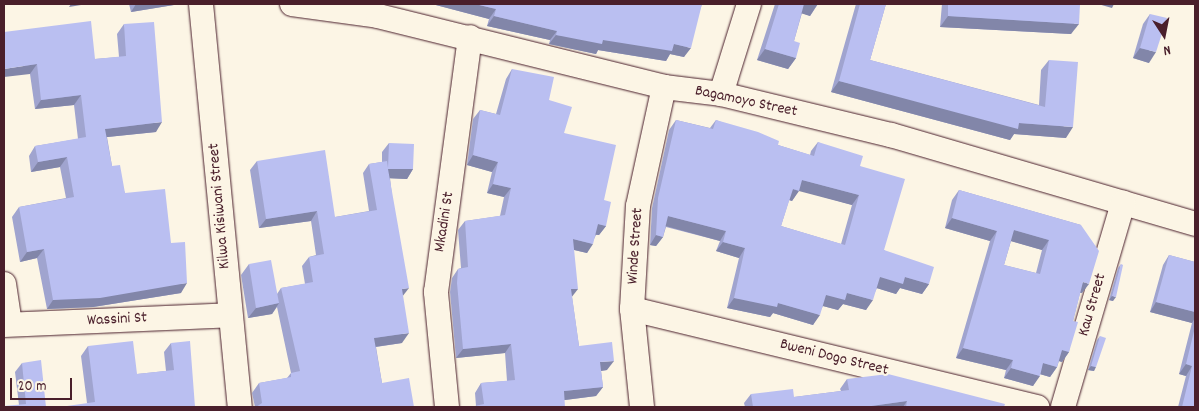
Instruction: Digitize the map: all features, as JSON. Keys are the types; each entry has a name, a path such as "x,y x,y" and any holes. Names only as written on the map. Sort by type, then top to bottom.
{"street":[{"name":"Kilwa Kisiwani Street","path":"201,4 240,407"},
{"name":"Bagamoyo Street","path":"292,4 378,16 470,37 664,87 722,94 891,136 1195,224"},
{"path":"722,94 749,4"},
{"name":"Mkadini St","path":"447,407 436,292 470,37"},
{"name":"Winde Street","path":"642,407 632,309 638,206 664,87"},
{"name":"Kau Street","path":"1063,407 1123,203"},
{"path":"4,284 7,325"},
{"name":"Bweni Dogo Street","path":"632,309 1037,407"},
{"name":"Wassini St","path":"7,325 230,315"}],"building":[{"path":"475,4 702,4 691,48 674,44 672,51 603,40 602,44 556,35 557,31 494,16 496,9"},
{"path":"779,4 804,4 794,41 800,43 796,58 765,49"},
{"path":"860,4 886,4 870,60 1045,107 1049,60 1078,62 1073,127 1019,123 1018,129 839,81"},
{"path":"948,4 1080,4 1079,24 948,16"},
{"path":"1150,14 1167,18 1156,52 1140,48"},
{"path":"91,21 95,59 126,56 124,24 154,22 162,122 105,129 112,166 120,165 125,193 165,189 171,243 185,242 187,283 100,298 53,300 44,249 27,252 19,207 74,197 67,157 38,162 35,146 86,137 81,95 41,100 37,64 4,69 4,32"},
{"path":"512,69 554,77 549,100 572,107 564,133 616,145 604,200 611,202 606,226 598,224 593,244 573,239 578,289 571,289 579,346 612,342 614,361 600,362 603,387 564,391 565,407 470,407 484,404 481,383 515,380 511,344 463,349 457,283 458,269 468,267 465,221 505,215 511,188 493,184 498,162 473,155 480,110 500,115"},
{"path":"676,120 713,129 716,120 758,132 779,141 778,145 814,156 818,142 863,156 860,166 905,179 884,250 934,267 929,284 905,277 903,284 880,277 873,300 847,293 845,300 826,295 820,315 778,303 777,307 734,298 745,248 723,242 726,231 668,216 663,237 656,235 658,198","holes":["802,180 859,195 845,245 781,226 793,189 799,191"]},
{"path":"389,143 414,144 413,169 388,169 409,288 402,289 409,333 374,338 382,383 409,378 414,407 256,407 262,403 259,383 291,377 291,373 300,371 281,288 313,282 309,257 324,254 317,211 266,219 257,161 325,150 335,217 377,210 369,164 387,161 388,168"},
{"path":"959,190 1081,225 1099,251 1089,284 1083,282 1073,321 1078,322 1069,352 1062,350 1057,367 1043,363 1040,376 1011,368 1013,360 963,348 997,231 952,218","holes":["1014,230 1049,240 1040,274 1004,265"]},
{"path":"1169,255 1195,262 1195,312 1156,302"},
{"path":"271,260 279,303 256,308 249,264"},
{"path":"1121,264 1123,265 1116,297 1112,296"},
{"path":"1195,327 1195,407 1182,407 1192,366 1186,364"},
{"path":"1100,336 1106,338 1096,367 1091,366"},
{"path":"133,341 137,374 174,370 171,343 190,341 195,407 60,407 95,402 88,346"},
{"path":"41,360 46,407 4,407 26,404 22,363"},
{"path":"888,374 1005,404 1004,407 906,407 907,401 864,407 753,407 751,394 793,389 794,397 849,390 847,379"}]}
